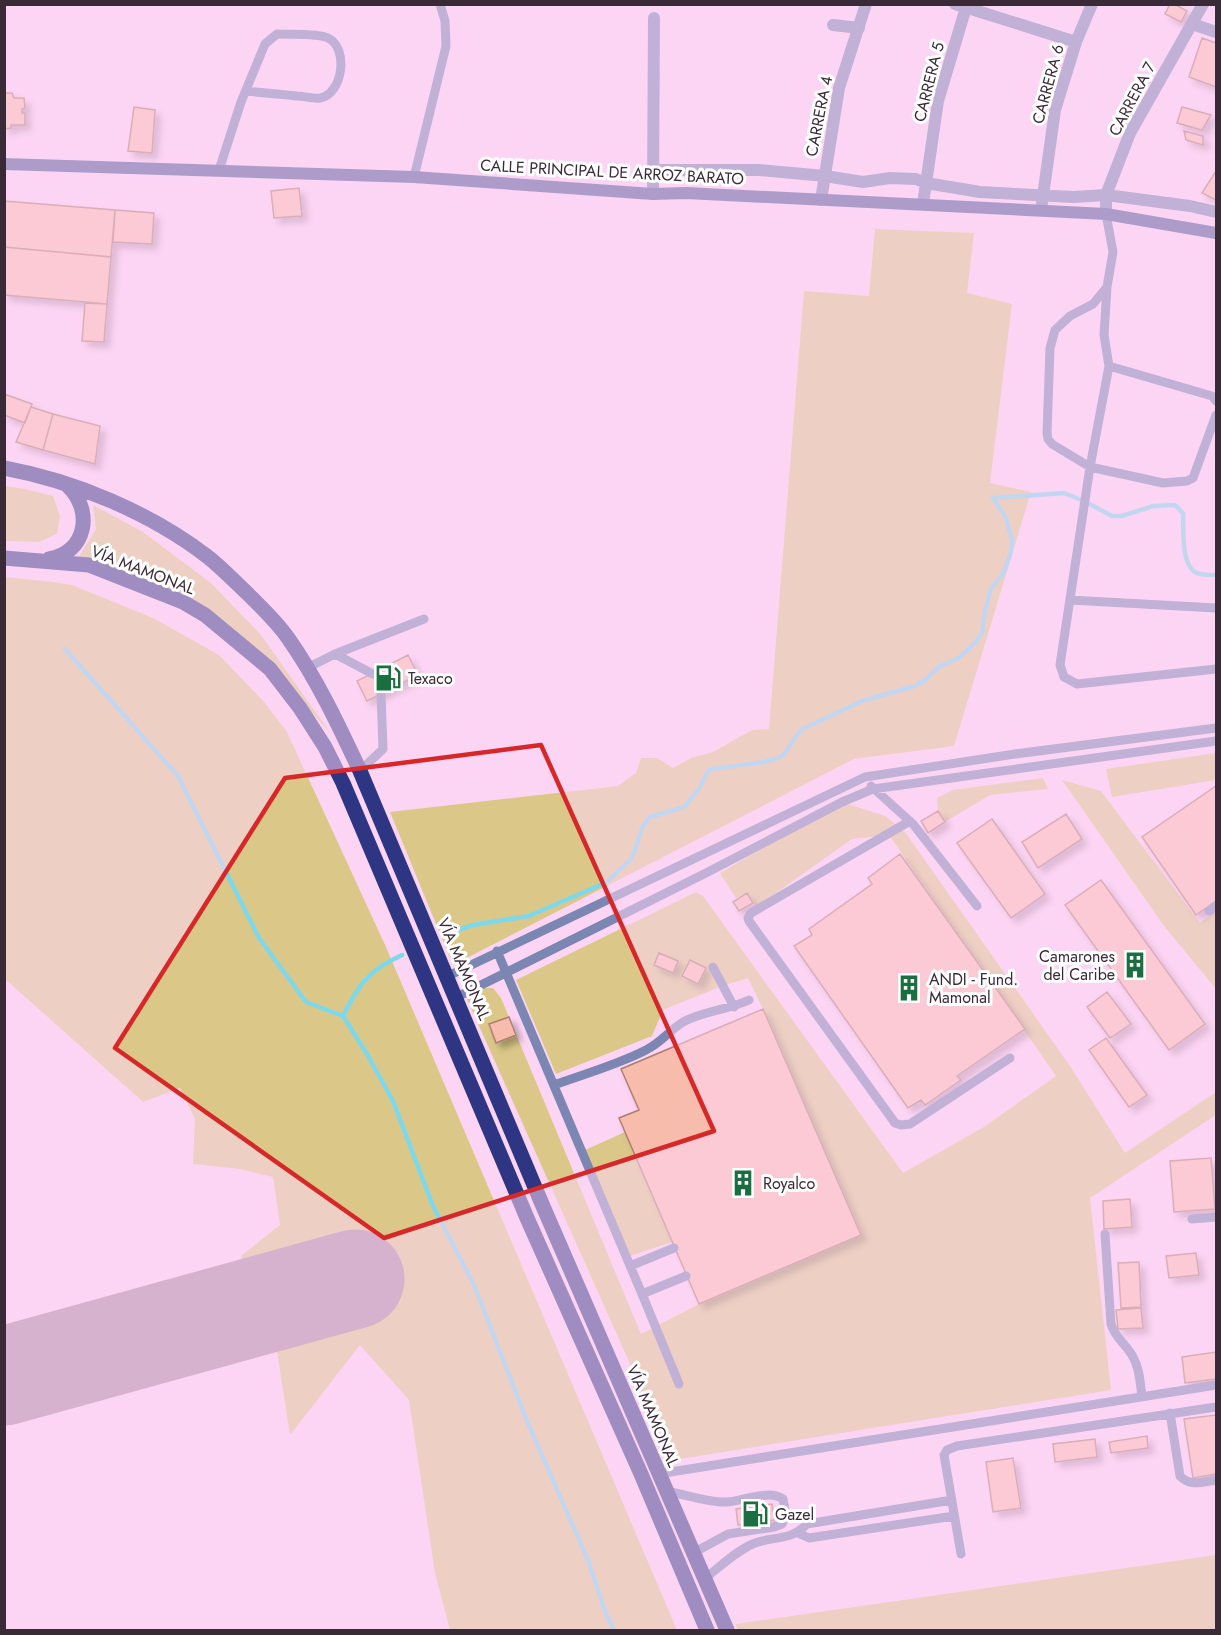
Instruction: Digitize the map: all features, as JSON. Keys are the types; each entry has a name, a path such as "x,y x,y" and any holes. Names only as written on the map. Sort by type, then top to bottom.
{"main road":[{"name":"VÍA MAMONAL","path":"4,468 66,484 132,511 207,557 288,637 339,726 360,771 542,1204 727,1630"},
{"path":"40,560 54,558 66,552 76,543 82,531 84,518 82,505 76,493 66,484"},
{"name":"VÍA MAMONAL","path":"4,558 89,565 183,602 205,615 270,669 300,708 319,737 343,783 527,1218 641,1474 707,1630"}],"street":[{"name":"CARRERA 4","path":"821,200 839,88 866,4"},
{"name":"CARRERA 6","path":"1041,210 1055,110 1076,42 1092,4"},
{"name":"CARRERA 7","path":"1106,214 1106,195 1130,133 1203,4"},
{"path":"962,6 1076,42"},
{"name":"CARRERA 5","path":"923,204 938,101 962,6"},
{"path":"653,194 654,18"},
{"path":"1192,24 1216,32"},
{"path":"833,25 859,27"},
{"name":"CALLE PRINCIPAL DE ARROZ BARATO","path":"4,164 414,177 653,194 686,193 1041,210 1106,214 1216,233"},
{"path":"653,170 759,170 863,182 890,178 916,179 926,183 980,192 1073,197 1106,195 1190,206 1216,212"}],"lane":[{"path":"414,177 446,46 445,21 440,4"},
{"path":"219,170 246,91 265,44 277,34 326,36 340,49 341,60 337,87 332,93 320,98 246,91"},
{"path":"1106,214 1113,252 1107,287 1104,334 1109,366 1090,467 1060,665 1064,678 1077,684 1216,669"},
{"path":"1107,287 1093,304 1070,316 1055,330 1050,348 1048,439 1052,444 1090,467 1163,483 1187,481 1193,478 1216,415"},
{"path":"1109,366 1212,396 1216,401"},
{"path":"1070,600 1216,608"},
{"path":"307,669 335,654 424,619"},
{"path":"335,654 373,674"},
{"path":"360,771 383,749 381,694"},
{"path":"448,976 695,856 865,777 1015,754 1216,728"},
{"path":"457,998 842,802 873,789 1216,741"},
{"path":"1015,754 1016,768"},
{"path":"865,777 873,789 910,821 977,906"},
{"path":"910,821 751,914 749,921 895,1123 910,1124 1010,1058"},
{"path":"695,856 706,873"},
{"path":"497,951 680,1384"},
{"path":"713,967 734,1007"},
{"path":"554,1085 645,1050 664,1039 681,1023 699,1015 734,1007 749,1000"},
{"path":"1192,1219 1216,1217"},
{"path":"1105,1234 1111,1324 1114,1334 1137,1366 1142,1396"},
{"path":"630,1266 674,1248"},
{"path":"642,1294 686,1276"},
{"path":"658,1474 1216,1385"},
{"path":"961,1554 944,1455 947,1450 957,1446 1216,1407"},
{"path":"1170,1413 1180,1476 1185,1482 1193,1484 1216,1480"},
{"path":"666,1491 725,1502 751,1503 770,1495 783,1499 786,1515 782,1524 774,1527 754,1526 728,1534 693,1553"},
{"path":"704,1578 754,1543 798,1533 807,1524 951,1500"},
{"path":"798,1533 809,1538 954,1516"}],"highlighted area":[{"path":"541,745 714,1131 384,1238 115,1048 285,778"}],"shaded area":[{"path":"875,229 974,233 967,293 1012,304 990,483 1031,492 954,746 854,759 453,965 390,812 618,786 636,773 641,758 657,758 673,768 691,758 713,752 752,730 769,729 804,291 869,296"},
{"path":"5,486 53,496 60,516 57,534 39,542 5,541"},
{"path":"93,505 143,532 211,583 261,635 332,735 248,642 221,621 77,560 96,529"},
{"path":"5,577 72,585 153,618 219,655 265,703 287,732 386,947 677,1630 450,1630 435,1573 409,1400 360,1345 290,1435 274,1332 241,1256 280,1225 273,1177 240,1169 193,1164 195,1119 180,1088 143,1102 5,979"},
{"path":"1216,753 1216,780 1112,797 1106,769"},
{"path":"1043,778 1048,789 990,795 945,822 938,811 937,798 953,790"},
{"path":"1062,780 1101,791 1200,923 1216,911 1216,989 1164,926"},
{"path":"842,802 885,816 905,832 1070,1066 1125,1153 1216,1092 1216,1115 1090,1198 1111,1390 673,1460 467,999 477,988 493,988 501,998 641,1334 699,1304 860,1235 748,978 663,1010 652,1036 556,1074 516,980 696,892 703,896 903,1173 984,1127 1056,1076 889,835 852,839 756,907 747,893 736,898 720,873"},
{"path":"625,1132 672,1242 630,1256 585,1150"},
{"path":"1216,1555 1216,1630 738,1630 735,1624"}],"building":[{"path":"1170,4 1187,11 1181,22 1165,14"},
{"path":"1202,38 1216,43 1216,87 1189,77"},
{"path":"4,93 12,93 14,98 24,98 25,108 22,109 22,113 25,113 25,125 11,125 11,128 4,129"},
{"path":"134,107 155,110 152,153 128,151"},
{"path":"1182,107 1211,115 1202,130 1177,123"},
{"path":"1184,131 1203,136 1203,145 1186,140"},
{"path":"1216,171 1216,200 1202,193"},
{"path":"299,188 302,216 274,218 271,191"},
{"path":"4,201 115,210 111,257 4,247"},
{"path":"115,210 154,213 152,244 113,242"},
{"path":"4,247 111,257 107,304 4,295"},
{"path":"85,303 107,304 104,342 82,341"},
{"path":"4,394 32,404 25,423 4,415"},
{"path":"31,407 53,414 43,450 16,442"},
{"path":"53,414 100,426 95,464 43,450"},
{"name":"Texaco","path":"408,655 418,675 367,701 357,681"},
{"path":"1216,786 1216,901 1196,915 1142,837"},
{"path":"938,811 945,822 928,833 921,821"},
{"path":"1066,814 1082,839 1038,868 1022,842"},
{"path":"992,819 1045,894 1011,918 957,843"},
{"name":"ANDI - Fund. Mamonal","path":"900,854 1025,1029 957,1076 961,1080 925,1105 921,1100 908,1108 794,946 812,935 809,929 872,884 868,878"},
{"name":"Camarones del Caribe","path":"1101,880 1205,1024 1169,1050 1065,905"},
{"path":"747,893 753,903 739,911 733,902"},
{"path":"659,953 678,961 673,973 654,965"},
{"path":"690,960 706,968 698,984 682,976"},
{"path":"1107,992 1131,1024 1110,1038 1087,1007"},
{"name":"Royalco","path":"763,1009 861,1235 699,1304 619,1118 639,1110 621,1069"},
{"path":"509,1017 516,1035 496,1043 489,1024"},
{"path":"1106,1038 1147,1095 1129,1107 1089,1050"},
{"path":"1211,1158 1215,1209 1174,1212 1170,1161"},
{"path":"1130,1199 1132,1227 1104,1229 1103,1201"},
{"path":"1196,1253 1199,1275 1169,1278 1166,1256"},
{"path":"1139,1262 1141,1307 1121,1308 1118,1263"},
{"path":"1141,1308 1143,1328 1118,1329 1116,1310"},
{"path":"1216,1352 1216,1379 1185,1383 1182,1357"},
{"path":"1216,1415 1216,1474 1193,1478 1184,1419"},
{"path":"1147,1436 1148,1448 1111,1453 1109,1442"},
{"path":"1095,1439 1097,1457 1055,1462 1053,1444"},
{"path":"1013,1458 1021,1508 993,1512 986,1462"},
{"name":"Gazel","path":"772,1504 774,1520 738,1525 736,1509"}],"waterway":[{"path":"452,932 473,925 529,916 608,881 632,858 643,826 650,817 684,807 699,789 709,770 777,758 786,752 796,735 803,729 862,701 915,686 939,667 960,657 982,633 991,589 1004,572 1011,551 1012,540 1006,518 993,498 1064,493 1112,516 1122,516 1153,506 1175,505 1183,513 1184,546 1188,563 1197,573 1216,575"},
{"path":"65,649 178,776 259,938 306,1002 343,1016 367,1054 393,1101 433,1206 474,1285 527,1421 588,1560 606,1614 614,1630"},
{"path":"343,1016 366,979 381,966 402,955"}],"runway":[{"path":"4,1376 355,1279"}],"place":[{"name":"Texaco","path":"388,678"},
{"name":"Camarones del Caribe","path":"1135,965"},
{"name":"ANDI - Fund. Mamonal","path":"909,988"},
{"name":"Royalco","path":"743,1183"},
{"name":"Gazel","path":"755,1514"}]}
